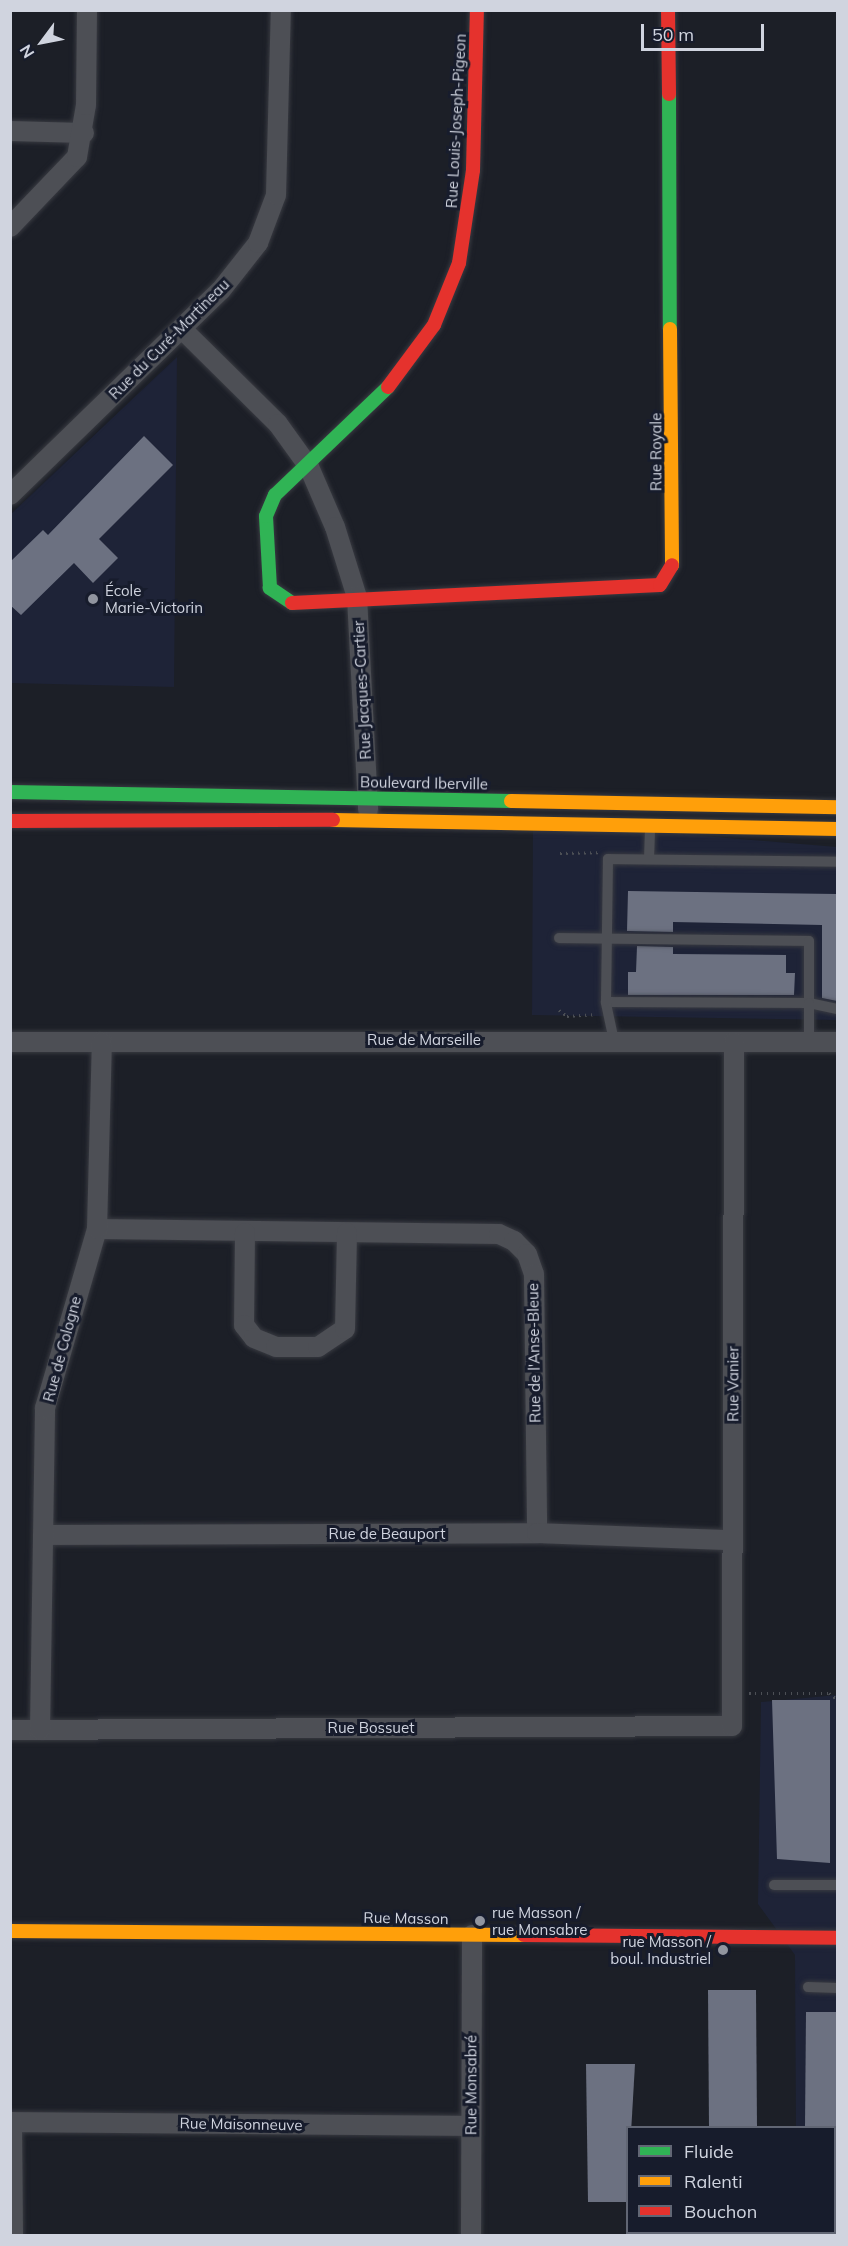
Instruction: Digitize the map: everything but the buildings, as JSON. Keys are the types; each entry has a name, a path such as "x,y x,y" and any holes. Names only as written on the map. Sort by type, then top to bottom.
{"street":[{"path":"10,227 77,158 84,133 87,10"},
{"name":"Rue du Curé-Martineau","path":"14,486 182,328 258,243 276,195 281,10"},
{"name":"Rue Louis-Joseph-Pigeon","path":"309,467 394,380 434,325 452,283 471,201 477,10"},
{"name":"Rue Royale","path":"357,597 562,593 660,585 672,568 668,10"},
{"path":"10,131 84,133"},
{"name":"Rue Jacques-Cartier","path":"182,328 278,424 309,467 357,597 368,820"},
{"name":"Rue Jacques-Cartier","path":"309,467 275,495 266,516 270,588 294,604 357,597"},
{"name":"Boulevard Iberville","path":"10,792 837,807"},
{"path":"10,821 368,820 837,829"},
{"name":"Rue de Marseille","path":"10,1042 837,1042"},
{"name":"Rue de Cologne","path":"40,1730 45,1408 97,1229 102,1042"},
{"name":"Rue Vanier","path":"732,1726 734,1042"},
{"name":"Rue de l'Anse-Bleue","path":"97,1229 245,1233 498,1234 527,1254 534,1274 537,1533"},
{"path":"245,1233 244,1325 254,1338 276,1347 318,1347 345,1329 347,1233"},
{"name":"Rue de Beauport","path":"42,1535 537,1533 732,1540"},
{"name":"Rue Bossuet","path":"10,1730 732,1726"},
{"name":"Rue Masson","path":"10,1930 837,1938"},
{"name":"Rue Monsabré","path":"471,2235 472,1935"},
{"path":"11,2122 13,2235"},
{"name":"Rue Maisonneuve","path":"11,2122 471,2126"}],"lane":[{"path":"649,859 650,803"},
{"path":"614,1041 608,1006 608,859 837,862"},
{"path":"559,938 809,941 809,1042"},
{"path":"608,1006 809,1003 837,1010"},
{"path":"774,1885 837,1885"},
{"path":"808,1987 837,1988"}],"path":[{"path":"560,853 595,849 608,859"},
{"path":"559,1010 567,1016 608,1006"},
{"path":"732,1693 829,1693 837,1700"}],"shaded area":[{"name":"École Marie-Victorin","path":"177,357 174,687 11,683 11,514"},
{"path":"533,822 837,847 837,1020 532,1015"},
{"path":"837,1695 837,2235 797,2235 836,2234 836,2126 796,2126 795,1955 758,1904 761,1702"}],"traffic: fast":[{"path":"669,94 670,329"},
{"path":"292,603 270,588 266,516 275,495 388,387"},
{"path":"10,792 511,801"}],"traffic: slow":[{"path":"670,329 672,565"},
{"path":"511,801 838,807"},
{"path":"333,820 838,829"},
{"path":"10,1931 524,1935"}],"traffic: jam":[{"path":"388,387 434,325 459,263 473,170 477,10"},
{"path":"668,10 669,94"},
{"path":"292,603 660,585 672,565"},
{"path":"10,821 333,820"},
{"path":"524,1935 838,1938"}],"place":[{"name":"École Marie-Victorin","path":"93,599"},
{"name":"rue Masson / rue Monsabre","path":"480,1921"},
{"name":"rue Masson / boul. Industriel","path":"723,1950"}]}
